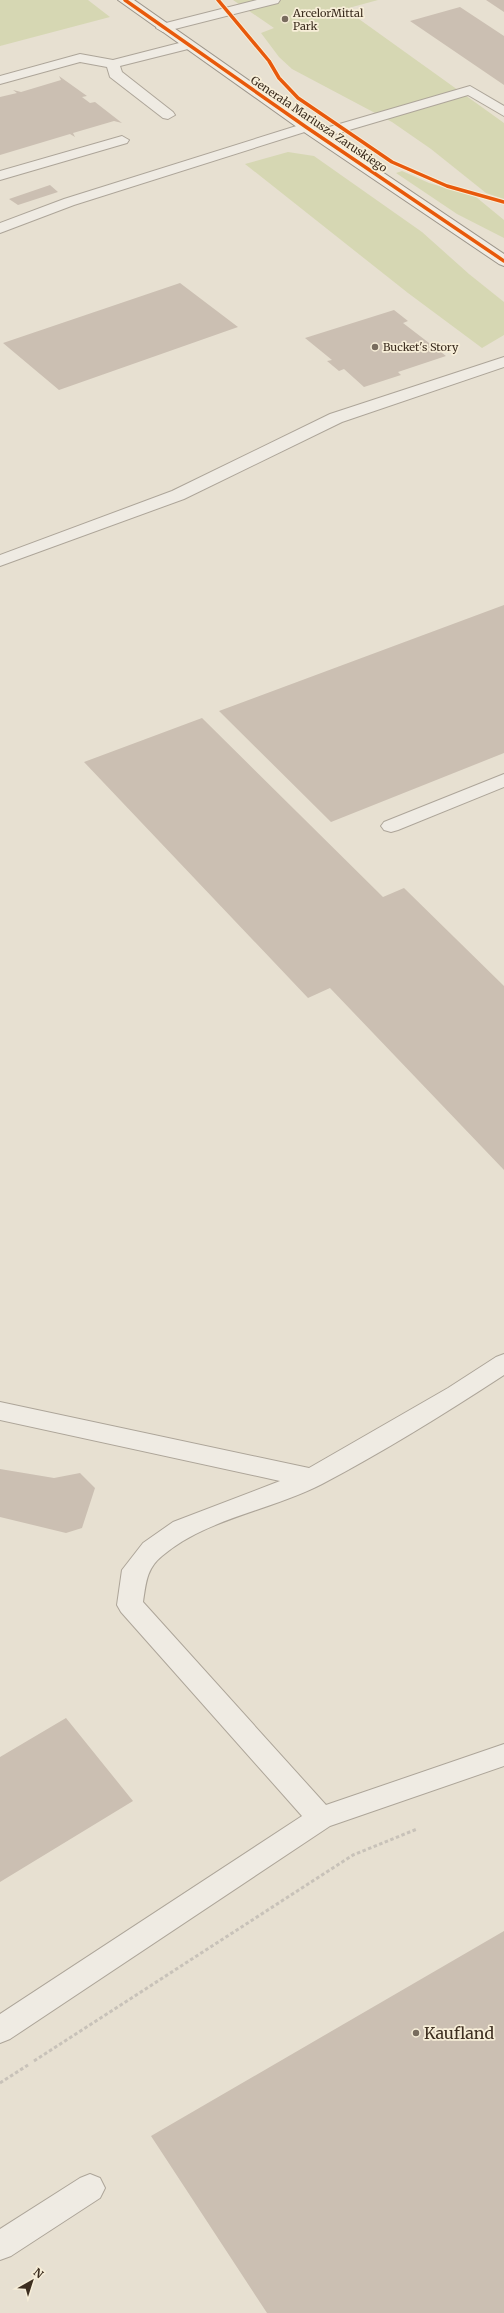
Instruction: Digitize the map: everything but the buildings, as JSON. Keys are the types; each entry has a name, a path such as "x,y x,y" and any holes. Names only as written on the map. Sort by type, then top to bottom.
{"street":[{"name":"Generała Mariusza Zaruskiego","path":"125,0 187,45 504,261"},
{"path":"163,28 273,0"},
{"path":"0,80 80,58 113,64 187,45"},
{"path":"113,64 115,74 168,115"},
{"path":"0,228 69,202 312,131 470,90 504,112"},
{"path":"0,176 122,140"},
{"path":"0,561 178,495 336,418 504,362"},
{"path":"391,826 504,780"},
{"path":"321,1818 130,1605 135,1570 152,1550 182,1529 312,1478 456,1394 504,1363"},
{"path":"0,1411 312,1478"},
{"path":"0,2030 321,1818 504,1756"},
{"path":"0,2246 90,2188"}],"path":[{"path":"0,2083 353,1855 425,1826"}],"green space":[{"path":"0,0 88,0 110,17 0,46"},
{"path":"233,0 378,0 345,9 504,123 504,199 486,193 431,149 392,122 292,69 279,57 261,33 274,28"},
{"path":"288,152 314,156 422,232 469,274 504,302 504,335 482,348 408,293 245,164"},
{"path":"402,171 429,183 476,197 504,220 504,238 457,214 396,173"}],"cycle path":[{"path":"125,0 306,127 504,261"},
{"path":"218,0 269,61 279,78 298,98 392,162 447,186 504,202"}],"place":[{"name":"ArcelorMittal Park","path":"285,19"},
{"name":"Bucket's Story","path":"375,347"},
{"name":"Kaufland","path":"416,2033"}]}
